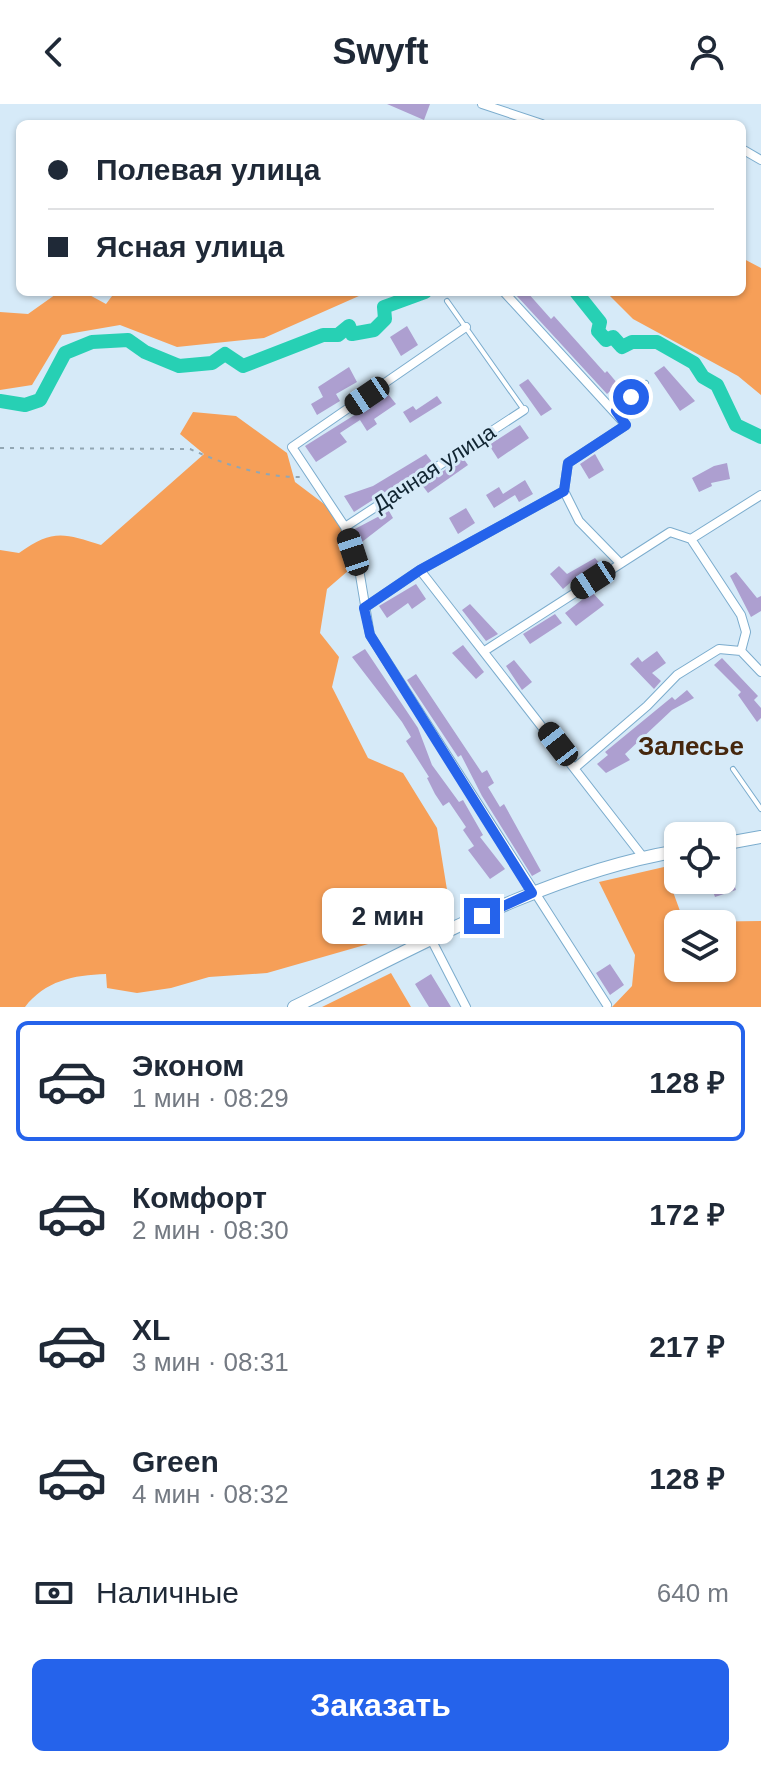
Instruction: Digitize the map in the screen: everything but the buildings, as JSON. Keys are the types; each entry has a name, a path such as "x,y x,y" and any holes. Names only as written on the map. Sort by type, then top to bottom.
{"main road":[{"path":"736,841 761,837"},
{"path":"294,1007 532,893 643,857 664,853"}],"street":[{"path":"482,104 530,120"},
{"path":"508,296 626,425 568,463 564,491 579,521 620,563"},
{"path":"466,327 292,447 345,527 360,575 370,635 532,893 607,1005"},
{"name":"Дачная улица","path":"345,527 524,410"},
{"path":"364,608 420,570 564,491"},
{"path":"691,539 761,495"},
{"path":"486,650 670,532 691,539 741,615 746,632 741,651"},
{"path":"420,570 486,650 643,857"},
{"path":"576,767 647,706 677,675 719,649 741,651 761,672"},
{"path":"431,939 466,1007"}],"lane":[{"path":"447,301 524,410"},
{"path":"616,411 646,383"},
{"path":"733,769 761,809"}],"path":[{"path":"0,448 190,449 218,461 287,477 309,476"}],"shaded area":[{"path":"746,260 761,268 761,395 738,376 633,319 610,296 746,296"},
{"path":"53,296 91,296 106,304 112,296 359,296 264,338 177,347 120,325 62,335 32,385 0,390 0,312 28,314"},
{"path":"193,412 236,416 287,453 295,482 340,516 341,530 356,564 327,589 320,633 339,657 332,687 368,758 403,773 437,828 448,896 424,928 267,973 209,977 171,988 137,993 107,988 106,974 82,976 51,985 25,1007 0,1007 0,550 19,553 41,540 58,536 101,545 204,454 180,434"},
{"path":"664,867 664,894 674,894 680,910 664,910 664,982 736,982 736,921 761,921 761,1007 612,1007 632,986 635,955 599,882"},
{"path":"391,973 411,1007 322,1007"}],"waterway":[{"path":"0,401 25,405 40,400 65,353 92,342 128,340 145,352 179,366 212,363 225,354 243,366 323,335 338,335 349,326 352,334 374,330 385,319 384,307 414,296"},
{"path":"579,296 600,322 598,331 606,340 613,337 622,347 632,342 657,342 694,363 703,377 717,385 736,425 761,437"}],"district":[{"name":"Залесье","path":"691,746"}],"route":[{"path":"482,916 532,893 370,635 364,608 420,570 564,491 568,463 626,425 616,411 631,397"}]}
